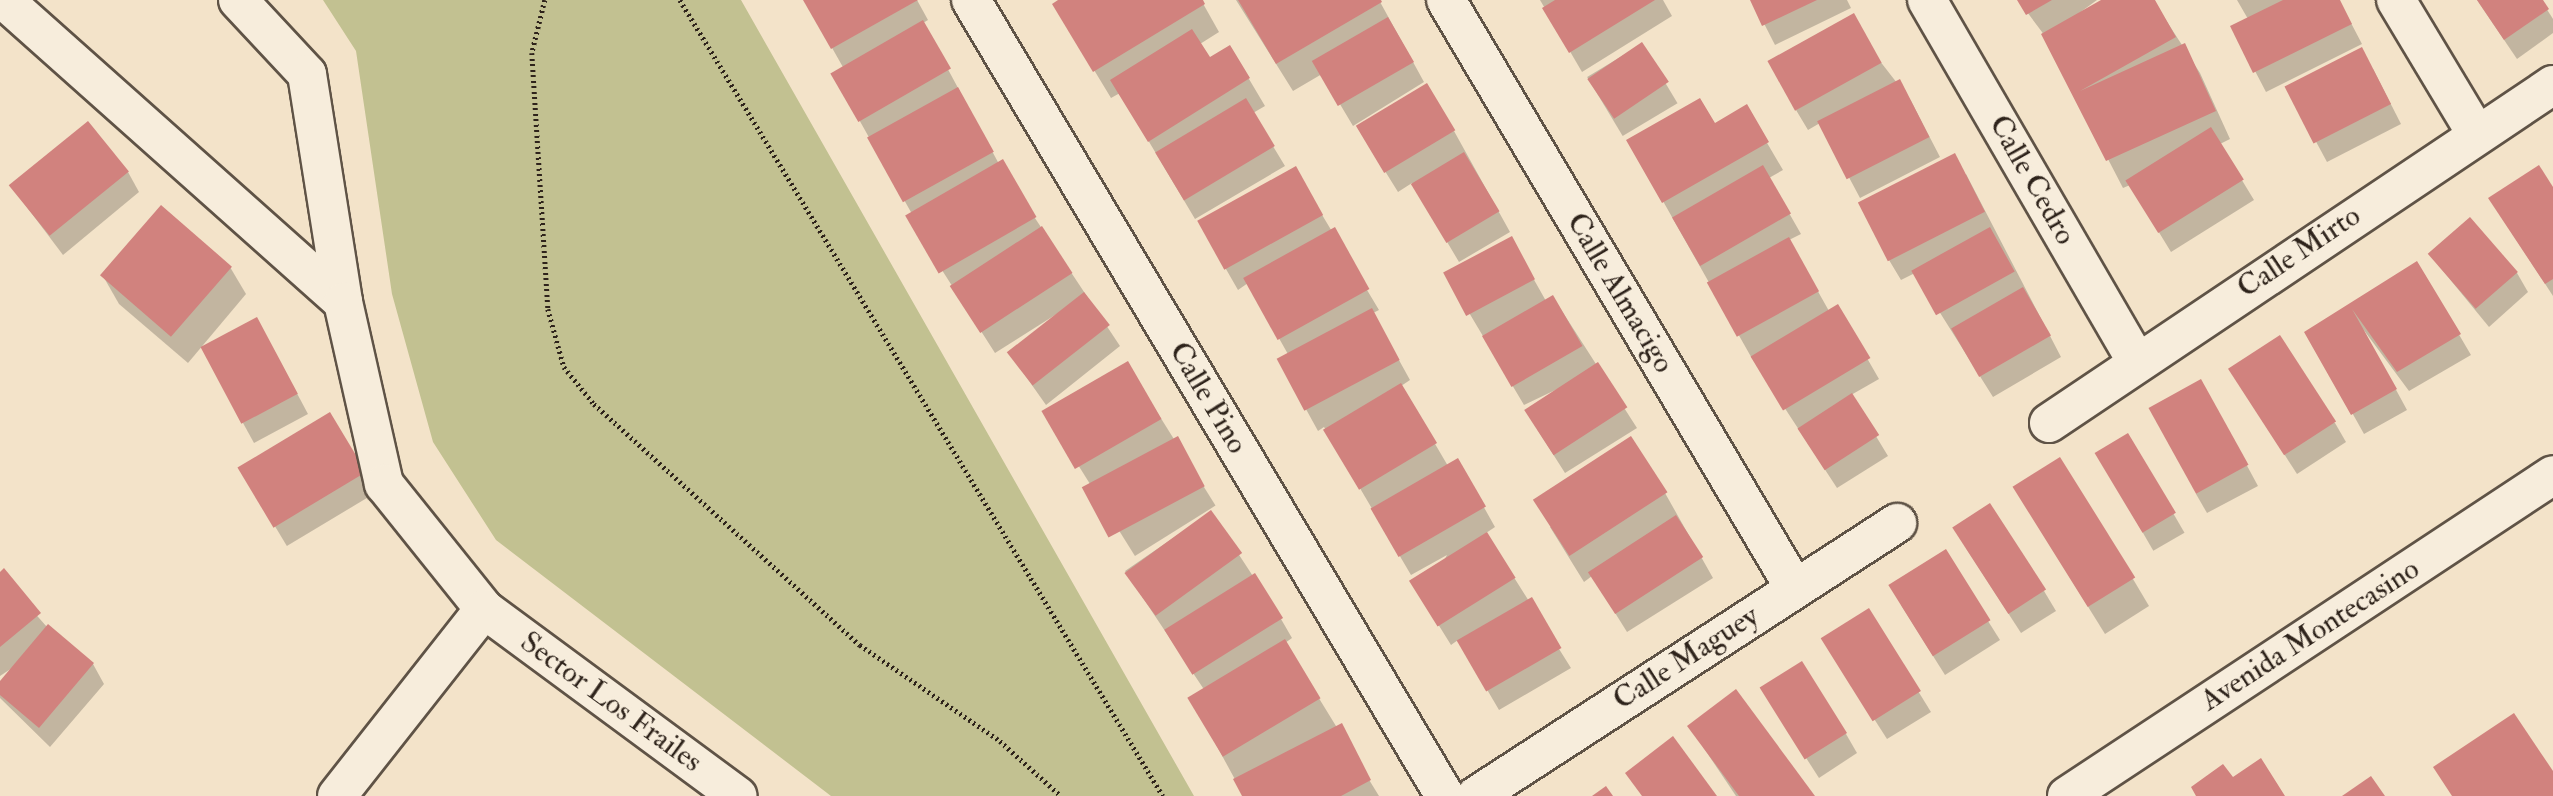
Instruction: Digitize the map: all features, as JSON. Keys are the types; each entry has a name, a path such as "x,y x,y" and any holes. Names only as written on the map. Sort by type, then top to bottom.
{"street":[{"path":"4,0 343,302"},
{"path":"237,0 307,74 343,302"},
{"name":"Calle Pino","path":"971,0 1445,796"},
{"name":"Calle Almacigo","path":"1446,0 1794,587"},
{"name":"Calle Cedro","path":"1927,0 2136,360"},
{"path":"2396,0 2476,134"},
{"name":"Calle Mirto","path":"2049,423 2136,360 2553,85"},
{"name":"Sector Los Frailes","path":"343,302 384,484 484,608 738,796"},
{"name":"Avenida Montecasino","path":"2067,796 2553,475"},
{"name":"Calle Maguey","path":"1476,796 1794,587 1897,523"},
{"path":"337,796 484,608"}],"path":[{"path":"545,0 532,53 548,309 564,367 594,404 860,645 1000,741 1061,796"},
{"path":"680,0 1163,796"}],"shaded area":[{"path":"323,0 741,0 1194,796 831,796 496,540 433,442 392,294 356,51"}],"building":[{"path":"803,0 918,0 831,49"},
{"path":"1058,0 1203,0 1205,4 1093,72 1052,4"},
{"path":"1238,0 1381,0 1382,2 1276,64"},
{"path":"1555,0 1655,0 1569,53 1542,8"},
{"path":"1750,0 1817,0 1762,26"},
{"path":"2017,0 2052,0 2026,15"},
{"path":"2101,0 2155,0 2176,37 2080,91 2185,43 2216,111 2106,161 2041,34"},
{"path":"2283,0 2340,0 2352,24 2253,73 2230,26"},
{"path":"2477,0 2543,0 2549,9 2504,40"},
{"path":"1854,13 1882,63 1795,111 1767,61"},
{"path":"1388,17 1414,62 1338,106 1312,61"},
{"path":"923,20 951,68 858,122 830,74"},
{"path":"1192,29 1210,57 1230,45 1250,78 1148,142 1110,80"},
{"path":"1642,42 1669,82 1614,119 1587,79"},
{"path":"2362,47 2391,104 2314,144 2284,86"},
{"path":"1900,79 1930,137 1847,179 1817,121"},
{"path":"1427,83 1455,130 1384,173 1356,126"},
{"path":"958,87 994,152 903,202 867,137"},
{"path":"1246,98 1275,146 1184,201 1155,153"},
{"path":"1700,98 1715,123 1747,104 1769,142 1662,203 1626,140"},
{"path":"88,121 129,172 50,236 9,185"},
{"path":"2211,127 2244,180 2158,233 2125,181"},
{"path":"1464,152 1500,211 1446,243 1411,184"},
{"path":"1955,153 1985,212 1888,261 1858,202"},
{"path":"1003,159 1036,217 939,274 905,216"},
{"path":"1763,165 1791,213 1700,266 1672,218"},
{"path":"2539,165 2553,187 2553,279 2545,284 2488,198"},
{"path":"1296,166 1323,215 1224,270 1197,221"},
{"path":"161,205 232,267 171,337 100,275"},
{"path":"2470,217 2518,272 2476,309 2428,254"},
{"path":"1042,226 1072,273 980,333 950,286"},
{"path":"1335,227 1369,289 1278,340 1243,278"},
{"path":"1990,227 2015,272 1936,315 1911,271"},
{"path":"1512,236 1535,279 1466,316 1443,273"},
{"path":"1789,237 1819,291 1737,337 1707,283"},
{"path":"2417,261 2461,334 2397,372 2352,309 2397,389 2351,415 2304,332"},
{"path":"2023,287 2051,335 1979,377 1951,328"},
{"path":"1084,292 1110,325 1033,385 1007,352"},
{"path":"1553,295 1582,346 1511,387 1482,336"},
{"path":"1838,304 1870,358 1783,411 1751,357"},
{"path":"1372,308 1400,360 1304,411 1277,359"},
{"path":"257,317 298,394 241,424 200,347"},
{"path":"2280,335 2336,421 2284,455 2228,369"},
{"path":"1128,361 1162,419 1075,469 1041,411"},
{"path":"1598,362 1627,407 1554,455 1524,410"},
{"path":"2201,379 2249,465 2196,494 2149,408"},
{"path":"1401,383 1437,443 1359,490 1323,430"},
{"path":"1852,393 1879,435 1825,470 1797,428"},
{"path":"330,412 366,472 273,528 237,468"},
{"path":"2128,433 2176,513 2142,533 2095,453"},
{"path":"1178,436 1205,486 1109,538 1082,487"},
{"path":"1631,436 1667,492 1569,556 1533,500"},
{"path":"2060,457 2135,577 2088,607 2013,487"},
{"path":"1458,458 1486,506 1399,557 1371,508"},
{"path":"1990,503 2046,589 2008,614 1952,528"},
{"path":"1211,510 1242,553 1156,616 1124,573"},
{"path":"1676,515 1703,557 1615,614 1588,572"},
{"path":"1487,532 1516,578 1438,627 1409,581"},
{"path":"1946,549 1991,620 1933,656 1888,585"},
{"path":"4,568 41,613 0,647 0,572"},
{"path":"1255,573 1283,618 1192,675 1164,630"},
{"path":"1532,597 1562,648 1486,692 1457,640"},
{"path":"1869,608 1921,691 1873,721 1821,638"},
{"path":"48,624 94,663 39,728 0,695 0,681"},
{"path":"1285,639 1321,698 1223,757 1187,698"},
{"path":"1802,661 1847,733 1805,760 1760,687"},
{"path":"1736,689 1815,796 1739,796 1687,726"},
{"path":"2514,713 2553,771 2553,796 2452,796 2433,767"},
{"path":"1342,723 1371,780 1341,796 1242,796 1233,779"},
{"path":"1673,736 1717,796 1642,796 1625,773"},
{"path":"2261,758 2285,796 2196,796 2191,787 2223,764 2233,777"},
{"path":"2371,776 2385,796 2342,796"},
{"path":"1606,786 1613,796 1592,796"}]}
